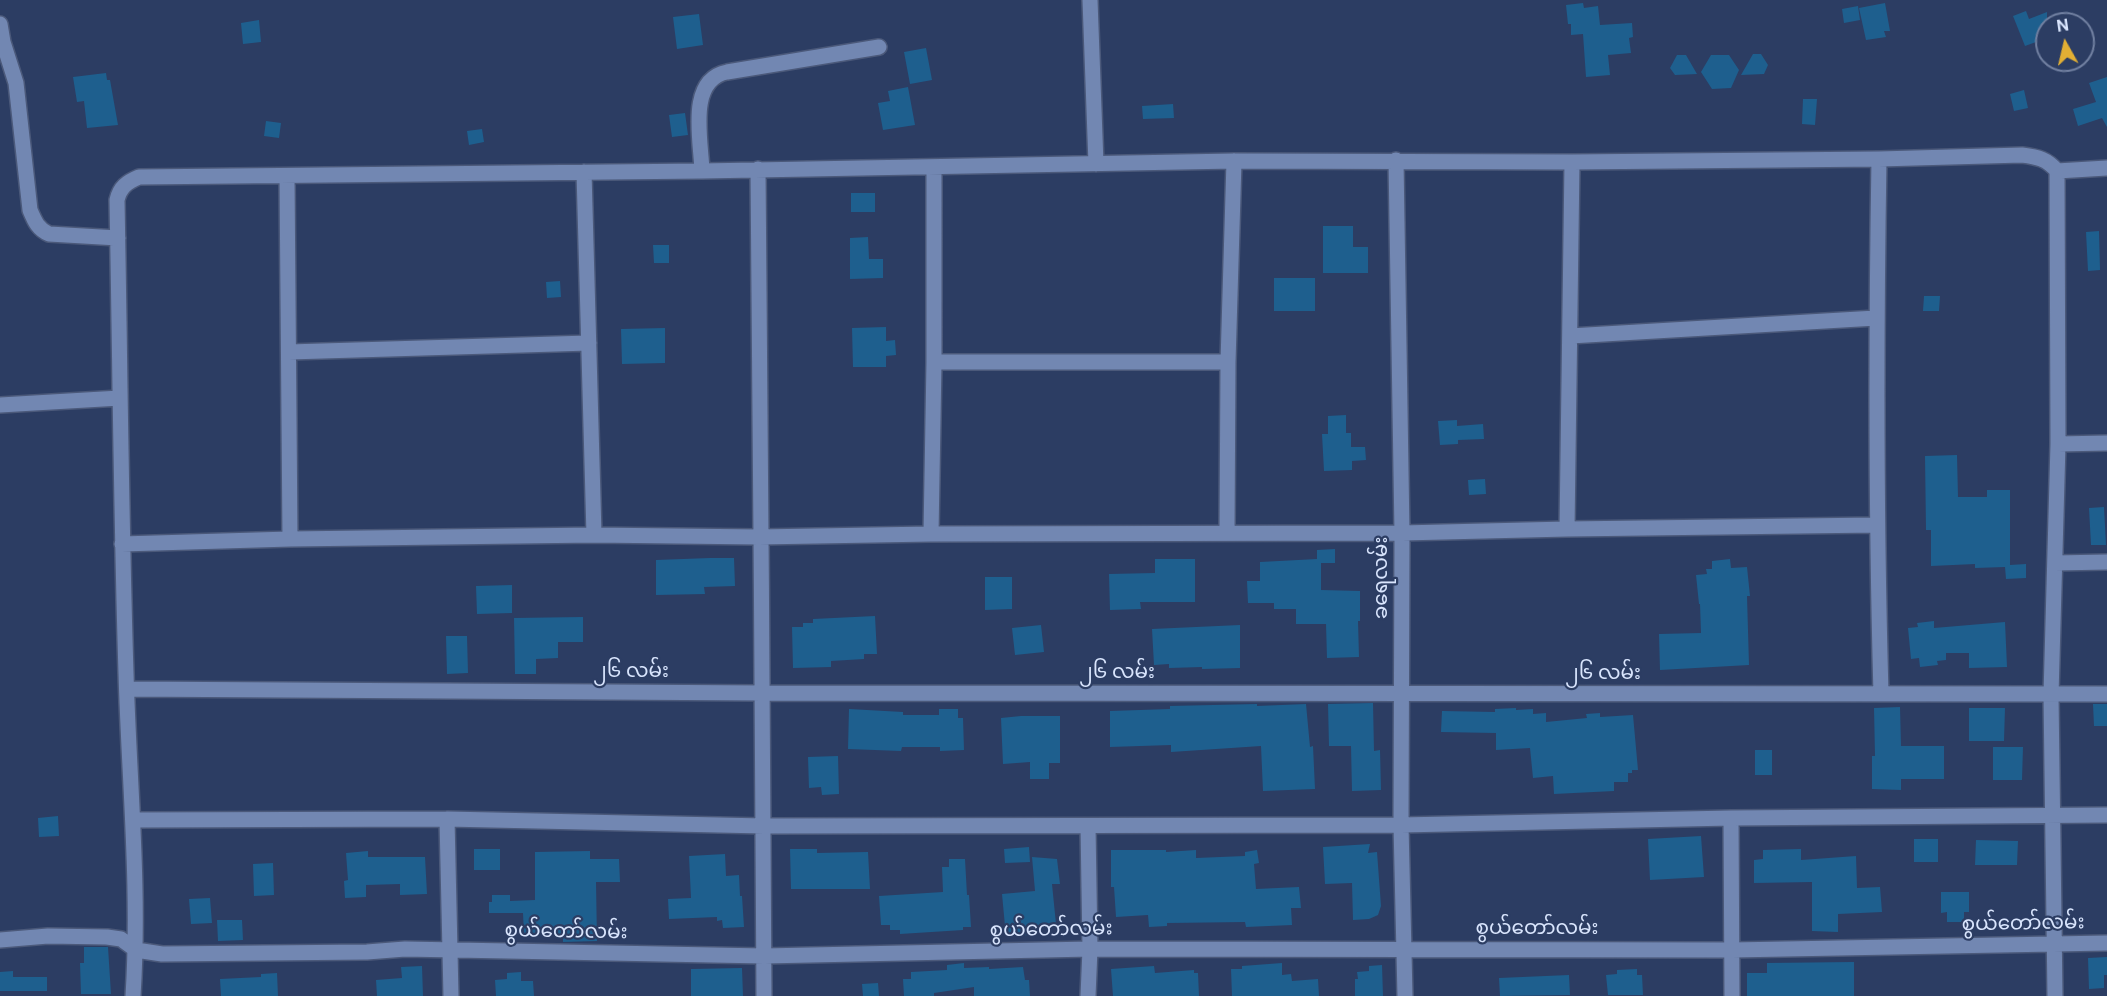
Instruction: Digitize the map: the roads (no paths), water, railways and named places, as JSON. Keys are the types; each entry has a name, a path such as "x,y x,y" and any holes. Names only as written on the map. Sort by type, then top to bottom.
{"street":[{"path":"1090,0 1096,164"},
{"path":"0,24 3,42 16,83 30,210 35,222 40,230 50,234 118,238"},
{"path":"702,171 699,105 708,81 718,74 728,72 879,47"},
{"path":"133,996 136,950 134,820 122,544 118,238 119,193 123,186 139,177 702,171 1234,161 1572,162 2022,155 2040,157 2050,162 2057,171 2058,444 2051,695 2055,996"},
{"path":"1879,159 1876,525 1881,694"},
{"name":"ခရေလမ်း","path":"1396,160 1402,533 1401,825 1405,996"},
{"path":"1227,532 1228,363 1234,161"},
{"path":"1567,529 1572,162"},
{"path":"931,534 934,167"},
{"path":"2057,171 2107,168"},
{"path":"758,169 759,537 764,693 764,996"},
{"path":"584,172 594,535"},
{"path":"287,176 290,539"},
{"path":"1570,336 1876,318"},
{"path":"289,352 590,343"},
{"path":"934,362 1228,363"},
{"path":"0,405 120,398"},
{"path":"2058,444 2107,443"},
{"path":"122,544 594,535 759,537 1227,532 1402,533 1876,525"},
{"path":"2055,562 2107,562"},
{"name":"၂၆ လမ်း","path":"127,689 764,693 2107,694"},
{"path":"134,820 447,819 764,826 1088,826 1401,825 1731,818 2107,815"},
{"path":"1731,818 1732,996"},
{"path":"447,819 450,996"},
{"path":"1088,826 1090,949 1088,996"},
{"name":"စွယ်တော်လမ်း","path":"0,940 48,936 107,937 121,939 136,950 162,954 367,952 405,949 764,956 1090,949 1732,950 2107,943"}]}
